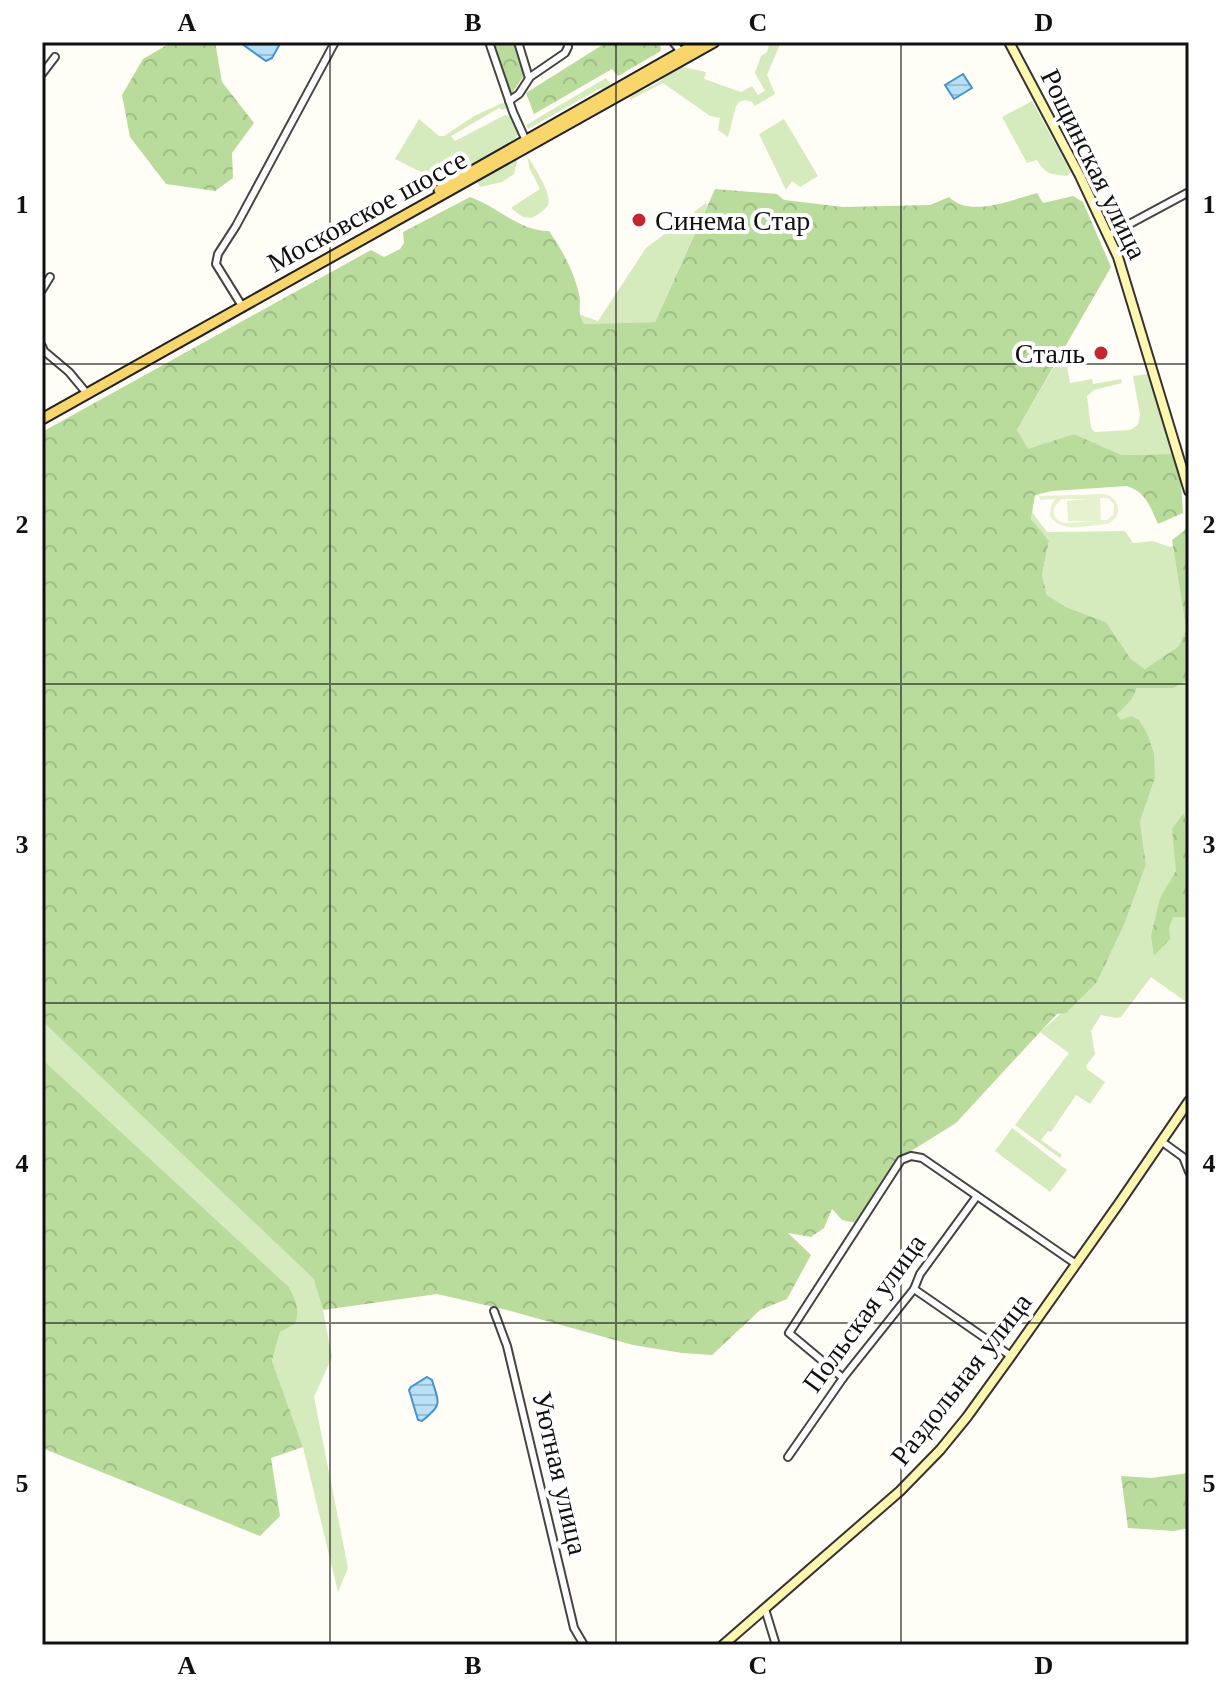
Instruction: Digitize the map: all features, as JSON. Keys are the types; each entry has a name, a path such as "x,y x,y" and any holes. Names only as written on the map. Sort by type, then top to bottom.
{"main road":[{"name":"Московское шоссе","path":"527,143 677,46 699,42"},
{"name":"Московское шоссе","path":"42,416 527,143 714,42"},
{"name":"Рощинская улица","path":"1009,42 1109,235 1126,279 1189,491"},
{"name":"Московское шоссе","path":"42,416 241,304"},
{"name":"Раздольная улица","path":"723,1645 913,1478 967,1417 1189,1101"}],"street":[{"path":"241,304 216,264 218,254 335,42"},
{"path":"489,42 527,143"},
{"path":"518,42 529,77"},
{"path":"509,101 519,94 529,77 565,53 567,42"},
{"path":"666,42 677,46"},
{"path":"42,74 55,57"},
{"path":"1109,235 1189,192"},
{"path":"42,290 50,277"},
{"path":"42,346 84,390"},
{"path":"1161,1141 1183,1157 1189,1172"},
{"path":"843,1378 789,1333 901,1160 911,1156 922,1158 1076,1264"},
{"name":"Польская улица","path":"788,1457 843,1378 914,1289 920,1274 977,1196"},
{"path":"914,1289 1011,1356"},
{"name":"Уютная улица","path":"494,1311 507,1346 574,1628 584,1645"},
{"path":"765,1609 776,1645"}],"green space":[{"path":"172,42 215,42 222,82 254,123 232,153 233,178 215,191 166,184 130,137 122,95 143,59"},
{"path":"493,42 515,42 525,74 512,93 509,93"},
{"path":"607,42 660,42 661,51 618,76 612,69 534,114 526,93"},
{"path":"770,42 781,42 767,75 775,94 755,106 745,100 739,102 728,137 718,130 720,118 710,116 663,83 630,100 631,93 661,81 666,73 678,66 706,72 704,79 741,92 752,86 758,95 765,91 755,73"},
{"path":"606,78 613,87 603,92 601,88 528,129 526,125"},
{"path":"1032,101 1071,172 1067,176 1049,173 1037,160 1027,163 1002,117"},
{"path":"502,103 507,108 499,108 451,136 455,141 505,115 510,116 518,133 515,139 434,185 425,174 395,159 419,119 439,136 444,136 474,116"},
{"path":"784,119 818,176 800,187 792,181 786,190 759,134"},
{"path":"527,156 542,180 549,200 545,209 532,218 523,217 512,209 540,189"},
{"path":"518,158 514,174 502,182 480,187 480,177"},
{"path":"715,189 777,194 784,200 843,207 930,205 949,197 958,203 979,207 1037,193 1043,203 1073,196 1083,202 1111,267 1017,430 1028,449 1074,434 1122,455 1172,454 1181,483 1183,513 1158,524 1143,497 1127,486 1035,495 1031,519 1049,541 1042,575 1047,595 1066,607 1106,622 1131,659 1145,669 1179,646 1186,629 1172,540 1189,527 1189,679 1174,688 1137,688 1132,699 1117,715 1121,720 1131,716 1139,720 1154,754 1155,778 1140,822 1146,865 1124,925 1097,982 1066,1013 1057,1014 956,1123 900,1158 856,1223 842,1220 832,1209 824,1228 811,1237 788,1233 811,1255 787,1299 760,1310 712,1355 633,1345 437,1294 323,1310 314,1279 42,1021 42,432 371,250 384,257 400,249 404,243 403,232 470,197 528,227 549,231 574,277 584,324 655,322"},
{"path":"706,203 655,322 584,324 578,314 598,321 646,248"},
{"path":"1064,350 1070,383 1092,379 1093,384 1121,379 1122,383 1094,390 1087,396 1091,428 1095,432 1130,430 1138,425 1140,415 1133,376 1148,374 1172,454 1122,455 1074,434 1028,450 1017,430"},
{"path":"1106,494 1115,500 1118,513 1107,524 1068,527 1055,522 1050,516 1055,499 1040,500 1039,496","holes":["1100,498 1108,498 1114,504 1113,515 1107,520 1101,520","1062,499 1087,499 1067,501 1068,521 1098,521 1064,523 1059,521 1054,512"]},
{"path":"1032,512 1047,532 1125,531 1133,543 1153,541 1173,546 1186,629 1179,646 1145,669 1131,659 1106,622 1066,607 1047,595 1042,575 1049,542 1031,519"},
{"path":"1189,679 1189,1004 1151,977 1121,1017 1101,1015 1091,1031 1095,1054 1086,1066 1105,1082 1090,1104 1076,1095 1051,1132 1048,1131 1041,1140 1062,1155 1060,1158 1015,1125 1069,1053 1040,1032 1097,982 1124,925 1146,865 1140,822 1155,778 1117,715 1132,699 1137,688 1174,688"},
{"path":"1184,813 1189,842 1189,912 1185,917 1173,917 1169,928 1170,939 1154,956 1151,936 1160,898 1176,871 1172,829"},
{"path":"42,1021 315,1279 332,1357 314,1397 348,1568 338,1592 303,1447 272,1361 280,1332 295,1324 294,1298 289,1287 42,1059"},
{"path":"42,1059 289,1287 294,1297 297,1309 295,1324 280,1332 272,1361 303,1447 271,1458 280,1516 260,1536 42,1448"},
{"path":"1012,1128 1067,1170 1050,1192 995,1151"},
{"path":"1189,1473 1189,1528 1174,1531 1128,1528 1121,1476 1151,1478"}],"water":[{"path":"243,42 281,42 272,58 266,61"},
{"path":"963,74 972,88 954,99 945,85"},
{"path":"427,1377 432,1380 438,1403 422,1421 418,1420 409,1390"}],"place":[{"name":"Синема Стар","path":"639,220"},
{"name":"Сталь","path":"1101,353"}]}
